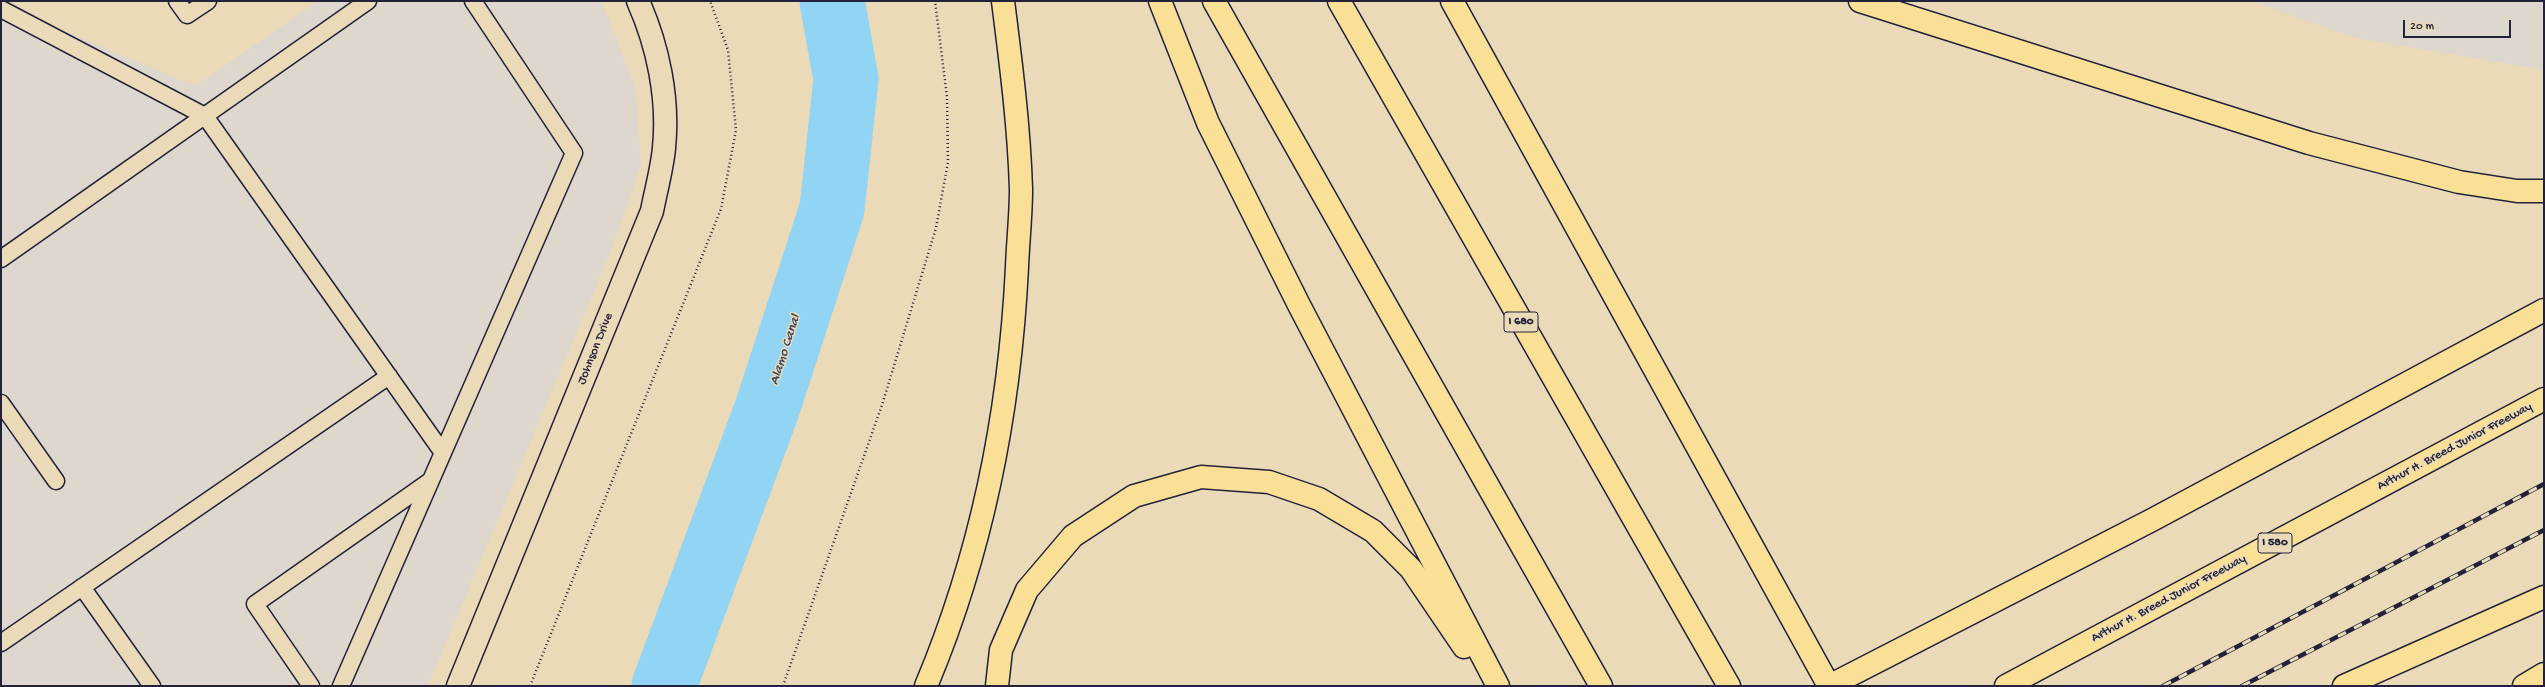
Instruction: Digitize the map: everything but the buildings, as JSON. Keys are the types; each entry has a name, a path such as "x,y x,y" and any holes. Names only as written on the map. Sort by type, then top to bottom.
{"highway":[{"path":"926,686 951,627 982,518 1006,401 1016,292 1021,191 1015,98 1003,1"},
{"path":"1160,1 1208,123 1299,305 1498,686"},
{"path":"1214,1 1601,686"},
{"name":"I 680","path":"1339,1 1702,643 1729,686"},
{"path":"1452,1 1778,596 1829,686 2166,513 2544,310"},
{"path":"1860,1 2310,143 2459,182 2517,191 2544,191"},
{"name":"Arthur H. Breed Junior Freeway","path":"2006,686 2544,399"},
{"path":"997,686 1001,650 1027,590 1073,536 1134,496 1201,478 1269,482 1319,500 1373,531 1411,569 1490,686"},
{"path":"2344,686 2544,597"},
{"path":"2524,686 2544,674"}],"street":[{"name":"Johnson Drive","path":"458,686 652,211 664,147 663,79 646,19 638,1"}],"lane":[{"path":"177,1 188,15 208,1"},
{"path":"1,259 368,1"},
{"path":"341,686 430,481 444,453 574,152 473,1"},
{"path":"1,9 205,116 444,453"},
{"path":"1,643 389,376"},
{"path":"1,403 56,481"},
{"path":"311,686 255,604 430,481"},
{"path":"82,587 152,686"}],"path":[{"path":"530,686 721,209 736,130 728,50 710,1"},
{"path":"783,686 882,406 936,228 948,162 947,97 935,1"}],"shaded area":[{"path":"1,1 8,1 13,9 192,85 201,82 318,1 602,1 636,90 641,166 611,251 428,686 1,686"},
{"path":"2252,1 2544,1 2544,70 2355,38"}],"waterway":[{"name":"Alamo Canal","path":"664,686 767,409 832,209 846,79 832,1"}],"railway":[{"path":"2163,686 2544,484"},
{"path":"2242,686 2544,530"}]}
